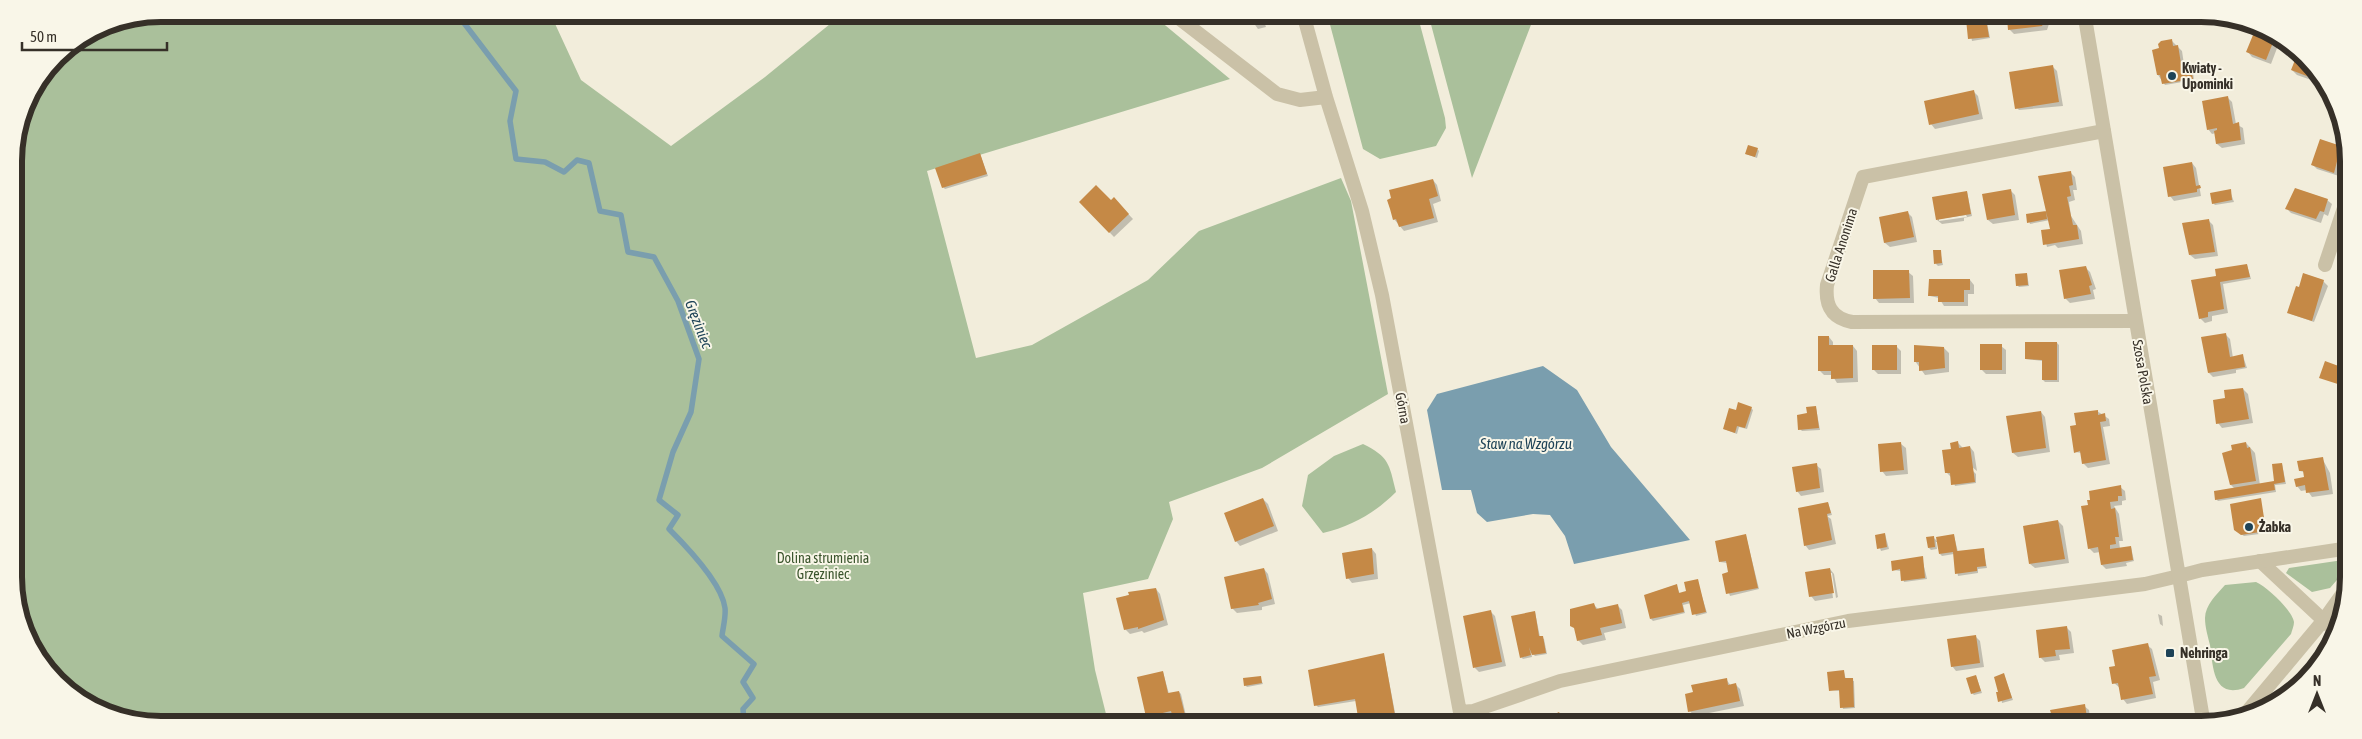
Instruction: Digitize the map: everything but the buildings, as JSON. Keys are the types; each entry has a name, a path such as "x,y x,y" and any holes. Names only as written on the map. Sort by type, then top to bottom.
{"street":[{"path":"1185,23 1276,94 1300,100 1326,97"},
{"name":"Górna","path":"1306,23 1326,97 1362,211 1382,295 1461,716"},
{"name":"Szosa Polska","path":"2086,23 2134,321 2202,716"},
{"name":"Galla Anonima","path":"2104,132 1863,178 1827,285 1826,295 1828,307 1834,316 1852,322 2134,321"},
{"path":"2325,265 2340,220"},
{"name":"Na Wzgórzu","path":"1464,716 1473,711 1541,686 1560,681 1848,622 2145,584 2202,570 2340,551"},
{"path":"2260,561 2330,627"},
{"path":"2253,706 2337,601"}],"green space":[{"name":"Dolina strumienia Grzęziniec","path":"555,23 581,80 671,146 765,77 831,23 1162,23 1230,79 927,171 976,358 1032,345 1148,280 1199,231 1341,178 1351,201 1388,394 1262,468 1169,502 1173,519 1148,579 1083,593 1095,670 1106,716 161,716 125,712 92,698 63,676 41,647 27,614 22,578 23,152 27,125 41,92 57,70 84,46 108,33 125,27 143,24"},
{"path":"1330,23 1420,23 1446,128 1436,146 1380,159 1363,149"},
{"path":"1431,23 1532,23 1472,178"},
{"path":"1363,444 1378,453 1387,462 1396,492 1362,518 1344,527 1323,533 1302,506 1308,475 1334,456"},
{"path":"2340,560 2340,576 2330,588 2312,592 2286,573 2289,568"},
{"path":"2256,582 2272,594 2289,611 2294,622 2291,634 2244,688 2226,689 2220,685 2214,671 2205,618 2207,609 2225,585"}],"water":[{"name":"Staw na Wzgórzu","path":"1543,366 1577,390 1611,447 1690,540 1574,564 1565,536 1550,515 1533,514 1487,522 1477,513 1471,490 1442,490 1427,410 1437,394"}],"waterway":[{"name":"Gręziniec","path":"464,23 516,91 510,121 516,159 545,162 564,172 577,160 589,163 600,211 621,215 628,252 654,257 678,301 699,359 691,412 673,452 659,500 678,515 669,529 702,566 722,598 725,608 722,636 754,664 743,682 753,698 743,709 744,716"}],"place":[{"name":"Kwiaty - Upominki","path":"2172,76"},
{"name":"Żabka","path":"2249,527"},
{"name":"Nehringa","path":"2170,653"}]}
